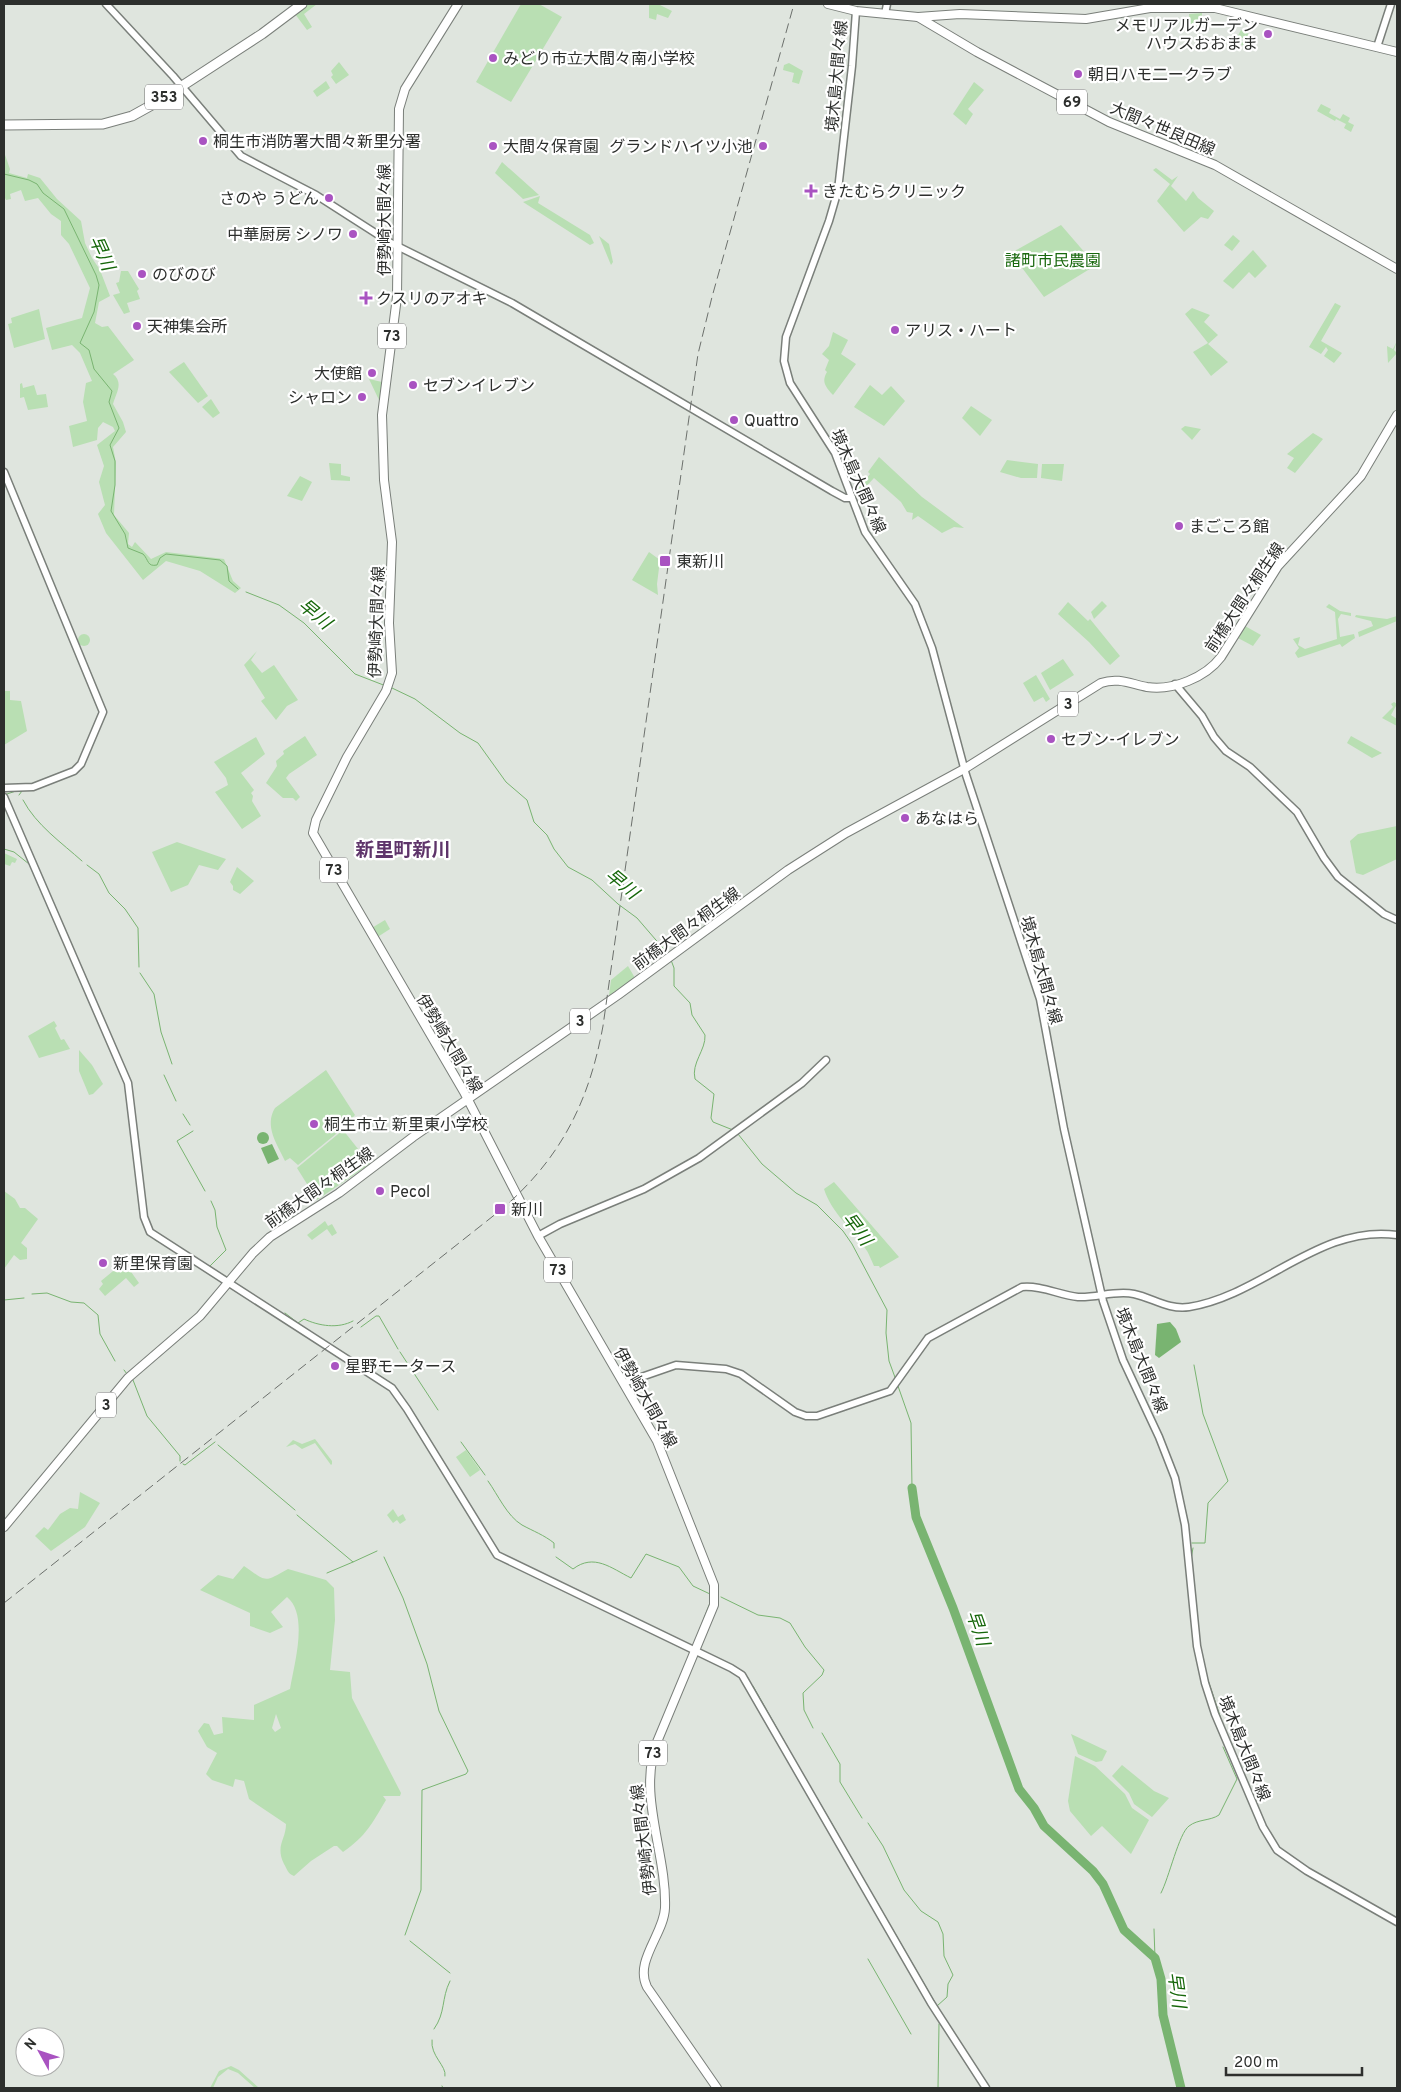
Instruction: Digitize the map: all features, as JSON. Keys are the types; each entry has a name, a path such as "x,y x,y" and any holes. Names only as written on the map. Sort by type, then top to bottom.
{"highway":[{"name":"353","path":"4,125 90,125 114,122 138,113 262,34 302,4"}],"main road":[{"name":"伊勢崎大間々線","path":"458,4 410,80 401,100 397,297 382,415 384,480 392,542 389,623 392,668 388,687 347,758 316,820 313,833 468,1099 538,1236 659,1445 714,1585 714,1605 650,1762 650,1786 665,1908 643,1976 647,1987 717,2088"},
{"name":"大間々世良田線","path":"828,4 856,10 918,17 985,56 1109,122 1215,165 1397,269"},
{"path":"918,17 960,14 1086,19 1150,8 1215,8 1397,52"},
{"name":"前橋大間々桐生線","path":"4,1527 128,1378 152,1355 194,1323 253,1253 270,1238 339,1193 413,1137 671,957 788,870 837,838 964,769 1101,683 1122,681 1153,687 1174,684 1206,672 1217,662 1278,566 1360,476 1397,414"}],"street":[{"path":"106,4 181,86 241,156 316,195 397,245 512,303 826,488 845,498 852,498"},
{"path":"886,14 887,4"},
{"path":"1377,46 1391,4"},
{"name":"境木島大間々線","path":"856,10 854,52 838,190 827,227 789,325 784,351 785,366 791,385 823,431 835,453 865,532 909,594 923,621 964,769 1040,999 1064,1129 1102,1296 1123,1360 1159,1437 1175,1478 1185,1526 1195,1635 1205,1683 1219,1724 1263,1827 1274,1845 1290,1861 1397,1922"},
{"path":"4,472 98,694 103,712 81,764 74,771 33,787 4,788"},
{"path":"1174,684 1207,724 1222,747 1250,767 1297,812 1324,858 1338,877 1384,914 1397,920"},
{"path":"4,797 128,1083 146,1226 157,1238 395,1392 497,1556 731,1668 745,1679 931,2003 986,2088"},
{"path":"538,1236 669,1176 730,1136 802,1082 826,1060"},
{"path":"624,1383 676,1365 726,1369 742,1374 795,1412 811,1416 842,1409 893,1388 922,1345 932,1335 1022,1287 1032,1287 1078,1297 1130,1294 1168,1306 1187,1307 1236,1293 1338,1240 1381,1233 1397,1235"}],"green space":[{"path":"308,4 317,4 304,14 312,27 307,30 295,14"},
{"path":"521,4 539,4 562,17 511,102 476,82"},
{"path":"649,4 658,4 672,11 668,18 657,14 656,20 649,18"},
{"path":"1202,13 1202,19 1198,20 1198,25 1190,24 1189,14"},
{"path":"1241,30 1253,36 1247,48 1239,43 1243,42 1243,38 1238,39 1237,42 1235,41"},
{"path":"339,62 349,75 336,84 331,77 333,75 331,71"},
{"path":"789,63 803,71 799,84 792,82 794,73 783,70 784,65"},
{"path":"326,81 330,88 317,97 313,91"},
{"path":"974,82 984,90 968,109 973,114 966,125 953,114"},
{"path":"1321,104 1331,109 1329,113 1340,119 1343,114 1350,118 1348,122 1354,125 1351,132 1344,128 1346,124 1336,119 1335,121 1317,111"},
{"path":"4,152 10,169 9,173 27,178 28,174 40,178 57,199 81,221 85,243 100,270 110,296 99,302 95,323 102,327 108,326 134,360 113,374 119,385 113,404 126,432 113,447 116,463 114,515 129,533 128,544 132,547 135,542 151,559 166,552 224,559 233,581 241,588 235,593 200,571 166,561 143,580 106,533 98,514 105,505 99,482 104,466 97,445 115,431 113,427 103,422 98,428 97,440 73,447 69,426 87,421 83,402 86,383 92,381 80,353 72,345 52,350 46,328 82,318 90,288 69,244 61,235 61,221 51,214 38,198 25,201 21,190 10,194 11,199 6,200 4,196"},
{"path":"502,162 539,195 523,199 495,173"},
{"path":"1156,168 1172,180 1178,176 1171,186 1186,201 1193,191 1198,198 1214,211 1208,219 1201,217 1184,232 1157,201 1170,184 1153,170"},
{"path":"540,196 538,203 590,235 594,243 590,245 523,202"},
{"name":"諸町市民農園","path":"1061,225 1093,262 1093,267 1044,297 1011,253"},
{"path":"1233,235 1240,241 1232,251 1224,245"},
{"path":"599,236 609,244 613,262 611,265"},
{"path":"1253,250 1267,266 1255,278 1249,272 1233,289 1223,281"},
{"path":"121,271 128,271 139,289 137,291 140,299 127,303 130,312 124,314 113,295 120,293 116,283 119,282"},
{"path":"1335,303 1341,306 1321,341 1342,353 1334,363 1324,356 1328,350 1326,347 1321,354 1309,347"},
{"path":"1192,308 1210,315 1204,322 1218,335 1208,344 1228,362 1211,376 1193,352 1208,343 1185,314"},
{"path":"39,309 45,339 14,348 8,324 12,323 11,318"},
{"path":"833,332 848,340 841,354 856,364 833,395 824,382 827,372 825,370 829,360 822,354 829,346"},
{"path":"1397,341 1394,350 1397,353 1388,363 1387,346 1393,349"},
{"path":"184,362 208,396 198,403 169,372"},
{"path":"369,379 382,382 379,401 379,400"},
{"path":"22,383 23,388 34,385 37,395 46,394 48,407 28,410 24,397 20,398 20,384"},
{"path":"870,385 882,395 891,386 905,401 884,426 854,407"},
{"path":"211,399 220,413 213,418 202,407"},
{"path":"971,406 992,420 980,436 962,418"},
{"path":"1185,426 1201,429 1192,440 1181,429"},
{"path":"1313,433 1323,439 1295,473 1287,468 1294,458 1287,454"},
{"path":"879,457 922,497 964,528 954,527 942,533 918,516 912,520 913,513 907,512 901,502 874,478 857,496 854,495 851,489 860,486 870,474 868,472"},
{"path":"1007,460 1038,464 1037,478 1021,478 1000,472"},
{"path":"329,463 341,464 341,475 350,477 350,481 331,480"},
{"path":"1042,464 1064,464 1062,481 1041,478"},
{"path":"300,476 312,482 302,501 287,496"},
{"path":"649,552 660,560 657,584 658,595 632,580"},
{"path":"1102,601 1107,606 1094,619 1091,612"},
{"path":"1068,602 1088,621 1090,619 1120,656 1110,665 1089,642 1058,614"},
{"path":"1329,604 1340,611 1351,613 1351,616 1341,614 1338,619 1340,637 1354,634 1355,638 1342,647 1340,644 1298,658 1295,653 1299,648 1293,639 1300,637 1298,645 1305,649 1337,639 1335,612 1326,607"},
{"path":"1356,615 1387,619 1397,616 1397,621 1359,637 1358,632 1373,626 1371,621 1355,617"},
{"path":"1245,626 1261,635 1253,646 1238,638"},
{"path":"84,634 90,640 84,646 78,640"},
{"path":"257,651 251,660 262,673 274,665 298,700 287,706 276,720 261,701 265,698 244,665"},
{"path":"1063,659 1074,675 1050,690 1041,673"},
{"path":"1036,675 1050,699 1046,702 1043,697 1034,702 1023,683"},
{"path":"4,691 10,691 10,700 21,701 27,731 4,745"},
{"path":"1394,702 1397,704 1391,715 1397,719 1397,726 1382,718 1393,707 1391,704"},
{"path":"305,736 317,755 286,778 300,797 296,801 293,798 283,798 266,783 277,766 276,761 284,754 283,751"},
{"path":"1351,736 1382,753 1372,758 1347,743"},
{"path":"256,737 265,754 241,773 254,790 251,793 253,796 252,801 261,816 242,829 215,792 228,785 226,778 214,762"},
{"path":"1397,826 1397,859 1363,875 1356,873 1350,841 1358,834"},
{"path":"177,842 226,859 218,870 199,865 188,885 171,892 152,852"},
{"path":"4,853 17,859 15,863 12,862 10,866 4,864"},
{"path":"237,867 254,881 240,894 233,890 230,882"},
{"path":"385,920 390,929 376,938 370,929"},
{"path":"628,966 635,978 609,996 611,980"},
{"path":"54,1021 61,1040 64,1039 70,1049 39,1058 28,1036"},
{"path":"79,1050 92,1065 103,1084 93,1094 89,1095 79,1071"},
{"path":"326,1070 355,1115 342,1129 298,1165 290,1158 285,1161 275,1142 271,1128 272,1115 275,1108"},
{"path":"343,1130 370,1164 317,1200 297,1168"},
{"path":"834,1182 899,1257 880,1268 879,1266 874,1266 860,1241 837,1213 827,1197 824,1189"},
{"path":"4,1191 15,1199 20,1208 25,1208 38,1219 21,1243 27,1248 27,1259 20,1260 14,1255 4,1269"},
{"path":"325,1221 328,1226 332,1224 337,1233 332,1236 327,1229 312,1240 307,1235"},
{"path":"124,1262 139,1283 134,1287 126,1278 105,1296 99,1289 103,1284 101,1281"},
{"path":"315,1439 332,1461 331,1465 315,1443 302,1449 295,1444 286,1447 293,1440 302,1444"},
{"path":"466,1450 480,1470 470,1477 456,1457"},
{"path":"80,1492 100,1503 85,1527 51,1551 35,1536 44,1527 48,1530 60,1514 70,1508 78,1509"},
{"path":"393,1509 398,1517 403,1514 406,1520 400,1524 397,1520 393,1523 387,1515"},
{"path":"244,1566 265,1579 274,1577 288,1569 326,1580 334,1588 335,1620 330,1670 350,1672 352,1698 401,1793 400,1796 383,1796 386,1800 372,1823 351,1846 343,1852 337,1846 334,1846 311,1861 294,1876 290,1874 284,1864 281,1852 286,1824 249,1799 244,1781 235,1779 233,1787 212,1780 206,1774 217,1753 207,1747 198,1731 204,1723 209,1724 214,1735 223,1733 222,1717 254,1720 254,1705 290,1689 297,1654 299,1627 297,1615 294,1605 287,1597 271,1612 283,1627 270,1633 250,1626 250,1613 200,1590 218,1575 233,1579","holes":["276,1714 281,1728 275,1732 272,1728"]},
{"path":"1071,1734 1107,1751 1102,1761 1096,1762 1078,1754"},
{"path":"1075,1756 1095,1766 1125,1794 1132,1808 1149,1820 1131,1854 1102,1826 1091,1836 1070,1811 1068,1801"},
{"path":"1122,1765 1154,1791 1169,1798 1152,1817 1134,1804 1129,1793 1112,1776"},
{"path":"231,2066 239,2070 259,2088 255,2088 238,2073 228,2069 218,2077 213,2088 210,2088 219,2071"}],"shaded area":[{"path":"263,1132 269,1138 263,1144 257,1138"},
{"path":"272,1144 279,1159 268,1164 261,1148"},
{"path":"1170,1322 1176,1329 1181,1342 1159,1358 1155,1355 1157,1324"}],"waterway":[{"name":"早川","path":"4,174 29,180 37,184 43,193 64,209 96,275 99,285 94,312 80,343 89,350 94,369 112,391 109,402 119,428 110,445 115,461 115,485 111,511 125,534 128,548 143,554 151,565 157,565 160,558 166,554 220,560 227,566 229,581 238,589"},
{"name":"早川","path":"246,592 279,605 304,623 355,674 386,686"},
{"name":"早川","path":"392,688 415,699 460,733 478,743 506,782 527,800 534,822 547,835 554,849 568,867 592,880 618,904 637,918 668,954"},
{"path":"7,794 16,791"},
{"path":"19,795 22,791"},
{"path":"23,800 42,826 82,861"},
{"path":"4,849 14,852 29,864"},
{"path":"87,865 99,874 109,893 125,909 138,928 139,967"},
{"name":"早川","path":"671,960 674,968 674,986 690,1003 692,1015 705,1035 705,1041 695,1067 695,1079 714,1094 711,1118 713,1122 733,1130"},
{"path":"140,973 154,994 161,1032 172,1064"},
{"path":"164,1075 176,1101"},
{"path":"183,1114 190,1125"},
{"path":"193,1131 177,1141 205,1191"},
{"name":"早川","path":"738,1134 762,1164 796,1193 817,1205 843,1231 852,1244 887,1310 886,1333 889,1361 896,1380"},
{"path":"210,1266 226,1250 217,1227 215,1210 211,1201"},
{"path":"155,1240 159,1242"},
{"path":"32,1294 47,1293 71,1302 84,1303 98,1315 100,1334 115,1361"},
{"path":"4,1300 24,1298"},
{"path":"285,1313 298,1323 304,1319 322,1325 335,1326 353,1321"},
{"path":"361,1327 376,1316 379,1316 398,1349"},
{"path":"400,1352 438,1410"},
{"path":"1192,1543 1205,1543 1208,1503 1228,1481 1203,1414 1194,1365"},
{"path":"124,1370 127,1374"},
{"path":"375,1373 394,1385 408,1405"},
{"path":"133,1380 147,1416 180,1456 180,1461"},
{"name":"早川","path":"898,1386 911,1423 912,1488"},
{"path":"183,1464 185,1465 215,1442"},
{"path":"461,1442 485,1475"},
{"path":"218,1445 295,1510"},
{"path":"488,1481 512,1516 522,1525 554,1543 554,1548"},
{"name":"早川","path":"912,1488 916,1517 953,1608 1019,1789 1034,1808 1044,1826 1093,1871 1103,1884 1124,1930 1155,1958 1161,1979 1163,2015 1181,2088"},
{"path":"297,1515 353,1562 377,1551"},
{"path":"1191,1559 1193,1548"},
{"path":"556,1557 573,1569 581,1564 595,1562 631,1578 646,1554 679,1567 693,1586 710,1594"},
{"path":"384,1557 403,1598 427,1664 439,1711 468,1771 466,1774 422,1790 421,1890 405,1935"},
{"path":"327,1573 353,1562"},
{"path":"721,1597 758,1615 780,1618 790,1623 805,1647 824,1670 822,1675 803,1693 804,1710 813,1728"},
{"path":"697,1636 710,1603"},
{"path":"735,1667 742,1671 749,1679"},
{"path":"1207,1677 1223,1725"},
{"path":"753,1686 787,1746"},
{"path":"822,1733 840,1764 840,1782 862,1818"},
{"path":"1161,1893 1185,1830 1193,1824 1219,1815 1237,1779 1223,1747"},
{"path":"790,1752 838,1834"},
{"path":"841,1840 937,2006 947,1997 948,1984 953,1975 944,1956 943,1934 938,1922 921,1911 904,1890 883,1846 868,1823"},
{"path":"1154,1929 1155,1958"},
{"path":"410,1941 450,1973"},
{"path":"868,1959 911,2034"},
{"path":"434,2029 438,2023 450,1981"},
{"path":"938,2088 939,2024"},
{"path":"432,2040 433,2051 444,2068 445,2076"}],"railway":[{"path":"4,1603 502,1209 541,1170 569,1127 590,1079 603,1026 698,354 712,297 794,4"}],"place":[{"name":"メモリアルガーデン ハウスおおまま","path":"1268,34"},
{"name":"みどり市立大間々南小学校","path":"493,58"},
{"name":"朝日ハモ二ークラブ","path":"1078,74"},
{"name":"桐生市消防署大間々新里分署","path":"203,141"},
{"name":"大間々保育園","path":"493,146"},
{"name":"グランドハイツ小池","path":"763,146"},
{"name":"きたむらクリニック","path":"811,191"},
{"name":"さのや うどん","path":"329,198"},
{"name":"中華厨房 シノワ","path":"353,234"},
{"name":"のびのび","path":"142,274"},
{"name":"クスリのアオキ","path":"366,298"},
{"name":"天神集会所","path":"137,326"},
{"name":"アリス・ハート","path":"895,330"},
{"name":"大使館","path":"372,373"},
{"name":"セブンイレブン","path":"413,385"},
{"name":"シャロン","path":"362,397"},
{"name":"Quattro","path":"734,420"},
{"name":"まごころ館","path":"1179,526"},
{"name":"東新川","path":"665,561"},
{"name":"セブン-イレブン","path":"1051,739"},
{"name":"あなはら","path":"905,818"},
{"name":"桐生市立 新里東小学校","path":"314,1124"},
{"name":"Pecol","path":"380,1191"},
{"name":"新川","path":"500,1209"},
{"name":"新里保育園","path":"103,1263"},
{"name":"星野モータース","path":"335,1366"}],"district":[{"name":"新里町新川","path":"403,849"}]}
